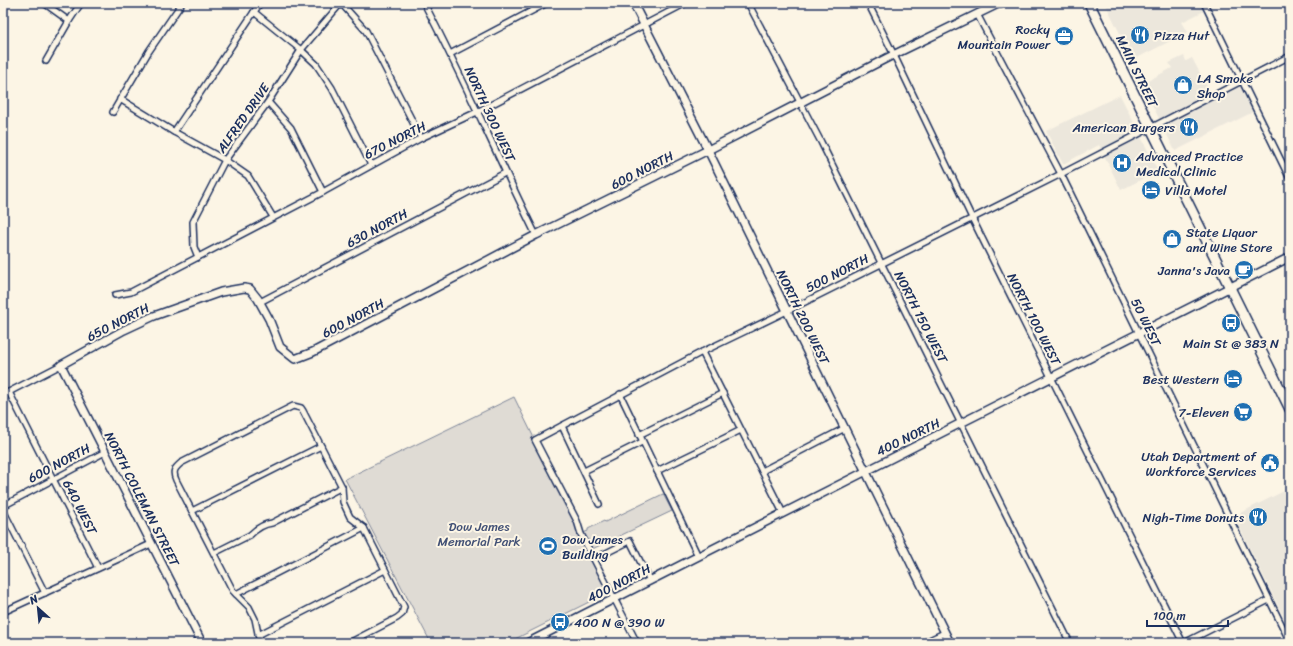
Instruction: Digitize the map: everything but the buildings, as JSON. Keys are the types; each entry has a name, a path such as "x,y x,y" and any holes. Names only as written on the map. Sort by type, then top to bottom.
{"highway":[{"name":"MAIN STREET","path":"1089,3 1290,409"}],"street":[{"path":"44,3 68,21"},
{"path":"46,61 68,21 81,3"},
{"path":"113,112 153,45 182,3"},
{"path":"174,132 260,3"},
{"path":"341,3 366,31 421,138"},
{"name":"ALFRED DRIVE","path":"198,257 194,247 193,222 225,160 268,102 301,50 341,3"},
{"name":"NORTH 300 WEST","path":"424,3 450,54 536,236"},
{"path":"450,54 547,3"},
{"name":"NORTH 200 WEST","path":"633,3 708,150 950,643"},
{"name":"670 NORTH","path":"115,295 131,292 323,192 421,138 477,112 686,3"},
{"name":"NORTH 150 WEST","path":"748,3 800,102 1070,643"},
{"name":"NORTH 100 WEST","path":"868,3 972,218 1184,643"},
{"name":"600 NORTH","path":"260,302 269,319 280,347 295,359 313,352 536,236 800,102 1000,3"},
{"path":"1204,3 1243,80 1290,179"},
{"path":"254,12 316,64 332,88 370,165"},
{"name":"50 WEST","path":"977,14 1061,174 1290,642"},
{"name":"500 NORTH","path":"594,559 578,529 577,521 535,440 702,352 1061,174 1290,56"},
{"path":"120,99 174,132 225,160 248,176 273,217"},
{"path":"268,102 291,128 323,192"},
{"name":"630 NORTH","path":"260,302 505,173"},
{"name":"400 NORTH","path":"527,643 538,641 614,599 698,556 1290,257"},
{"name":"650 NORTH","path":"3,395 131,327 161,314 221,292 238,288 250,289 260,302"},
{"path":"702,352 783,513"},
{"name":"NORTH COLEMAN STREET","path":"61,365 202,643"},
{"name":"640 WEST","path":"10,392 98,568"},
{"path":"639,435 723,392"},
{"path":"620,394 698,556"},
{"path":"260,643 255,619 249,607 233,591 176,480 174,471 175,468 181,463 289,407 298,406 303,411 342,487 343,502 350,517 364,528 402,603 402,614 397,618 349,643"},
{"path":"562,426 599,504"},
{"path":"762,471 844,428"},
{"path":"657,471 741,430"},
{"path":"584,472 642,442"},
{"path":"192,512 321,446"},
{"name":"600 NORTH","path":"3,506 105,452"},
{"path":"214,553 250,535 254,530 266,524 272,523 342,487"},
{"path":"3,510 45,593"},
{"path":"236,594 364,528"},
{"path":"637,643 594,559 630,541 650,581"},
{"path":"3,612 151,544"},
{"path":"258,635 385,570"},
{"path":"1184,643 1269,600"},
{"path":"923,643 944,632"}],"shaded area":[{"path":"1105,3 1200,3 1204,11 1182,22 1188,32 1133,60"},
{"path":"1184,56 1186,61 1192,58 1214,100 1240,87 1253,112 1175,151 1142,84 1172,68 1169,63"},
{"path":"1120,95 1158,171 1121,190 1099,145 1063,164 1046,131"},
{"path":"1290,488 1290,630 1234,516"}],"green space":[{"name":"Dow James Memorial Park","path":"514,397 581,534 604,521 605,522 663,494 672,511 588,551 609,592 507,643 431,643 345,479"}],"place":[{"name":"Pizza Hut","path":"1140,35"},
{"name":"Rocky Mountain Power","path":"1064,36"},
{"name":"LA Smoke Shop","path":"1183,85"},
{"name":"American Burgers","path":"1189,127"},
{"name":"Advanced Practice Medical Clinic","path":"1122,163"},
{"name":"Villa Motel","path":"1151,190"},
{"name":"State Liquor and Wine Store","path":"1172,239"},
{"name":"Janna's Java","path":"1244,270"},
{"name":"Main St @ 383 N","path":"1231,323"},
{"name":"Best Western","path":"1233,379"},
{"name":"7-Eleven","path":"1243,412"},
{"name":"Utah Department of Workforce Services","path":"1270,463"},
{"name":"Nigh-Time Donuts","path":"1258,517"},
{"name":"Dow James Building","path":"548,546"},
{"name":"400 N @ 390 W","path":"560,622"}]}
